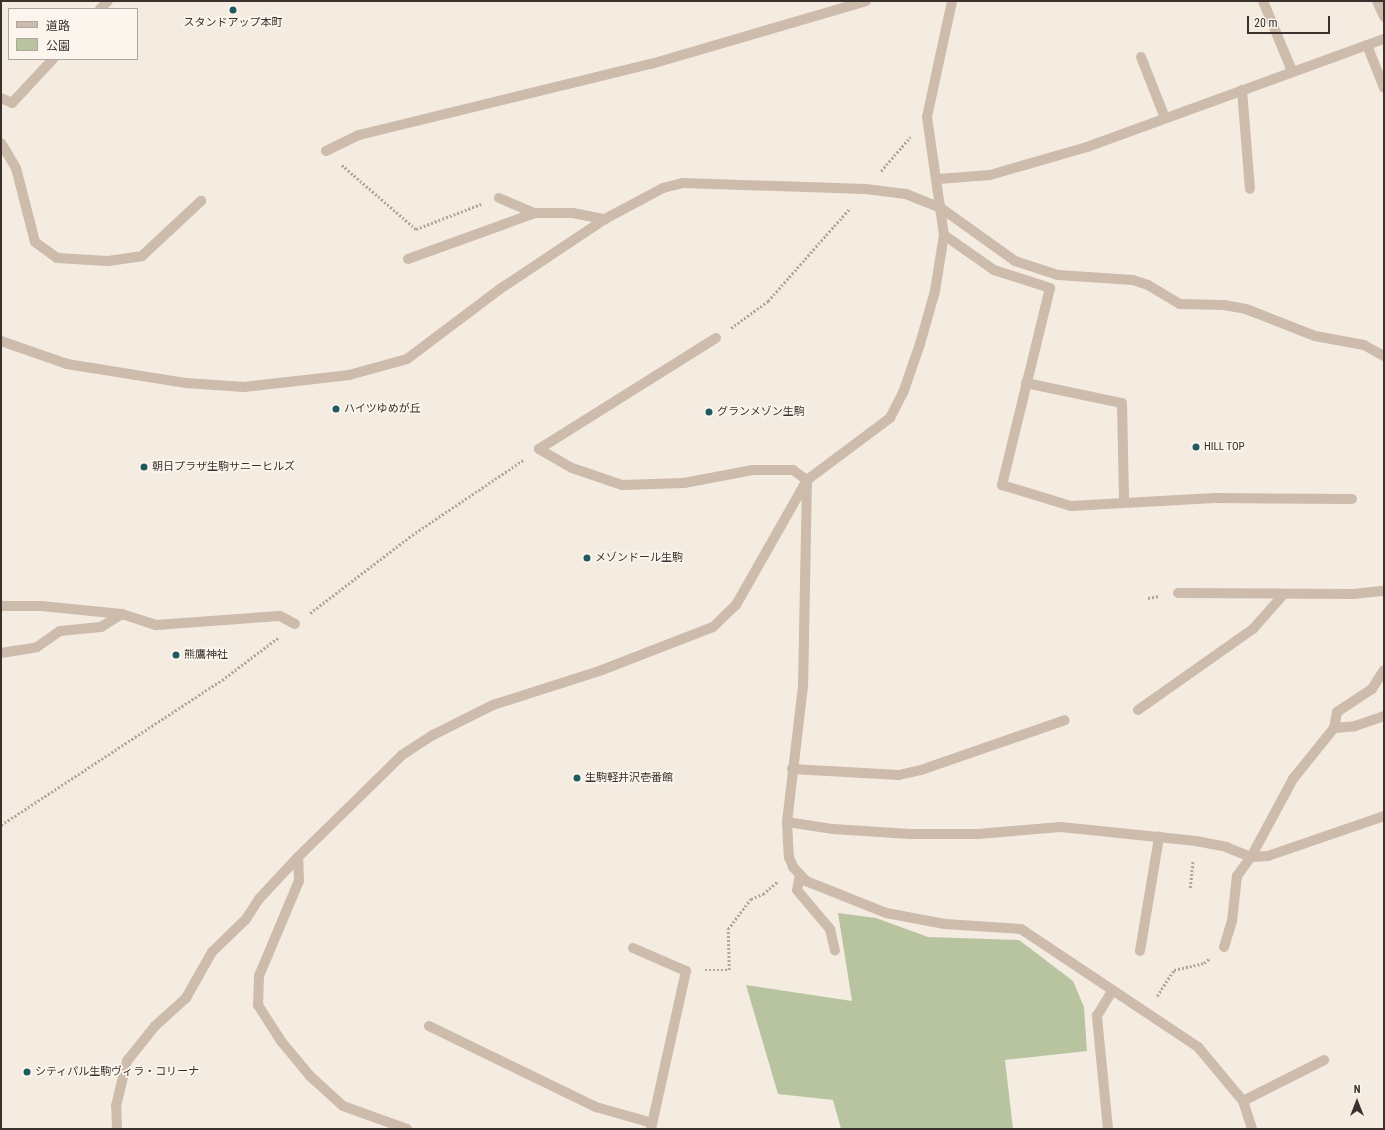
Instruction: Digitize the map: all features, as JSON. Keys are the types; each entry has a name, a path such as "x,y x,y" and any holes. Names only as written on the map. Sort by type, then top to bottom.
{"street":[{"path":"326,151 359,135 651,64 866,1"},
{"path":"117,1129 116,1106 127,1061 155,1026 186,998 212,952 246,919 259,900 298,857 402,755 433,734 493,706 602,670 713,627 736,605 807,480 890,418 903,393 920,344 935,291 944,235 938,179 927,117 952,1"},
{"path":"1263,1 1292,71"},
{"path":"1377,1 1384,17"},
{"path":"938,179 990,175 1025,166 1165,118 1384,39"},
{"path":"1368,45 1384,88"},
{"path":"1141,57 1165,118"},
{"path":"1,98 12,103 52,60"},
{"path":"1242,90 1250,189"},
{"path":"1,143 16,168 35,242 57,258 108,261 142,256 200,201"},
{"path":"1,341 66,364 186,383 244,387 291,384 349,375 407,359 500,289 606,219 663,188 683,183 866,189 906,194 941,208 1015,261 1058,275 1133,280 1148,285 1180,304 1224,305 1246,309 1315,336 1364,345 1384,356"},
{"path":"498,198 535,213"},
{"path":"408,259 535,213 573,213 606,219"},
{"path":"944,235 994,270 1050,288 1002,485 1071,506 1215,498 1352,499"},
{"path":"716,338 539,449 572,468 622,485 684,483 753,470 793,470 807,480"},
{"path":"1026,383 1122,403 1124,502"},
{"path":"807,480 803,686 792,769 787,822 789,857 796,871 806,881 886,913 945,924 1021,929 1198,1047 1243,1101 1252,1129"},
{"path":"1178,593 1222,591 1283,595 1353,594 1384,591"},
{"path":"1138,710 1253,629 1283,595"},
{"path":"1,606 41,606 122,614 156,625 280,616 295,624"},
{"path":"1,653 37,646 60,631 101,627 122,614"},
{"path":"1224,947 1232,921 1237,876 1251,857 1292,779 1334,728 1337,712 1372,689 1384,670"},
{"path":"1334,728 1355,726 1384,716"},
{"path":"792,769 899,775 921,770 1065,720"},
{"path":"787,822 833,829 910,834 978,834 1061,827 1196,841 1226,847 1251,857 1268,856 1384,816"},
{"path":"1140,951 1158,837"},
{"path":"298,857 299,881 259,976 258,1006 281,1041 310,1076 343,1106 407,1129"},
{"path":"796,871 797,890 830,929 835,950"},
{"path":"429,1026 596,1107 652,1126 686,971 633,948"},
{"path":"1108,1129 1097,1016 1112,991"},
{"path":"1243,1101 1324,1060"}],"path":[{"path":"716,338 768,301 927,117"},
{"path":"326,151 416,229 498,198"},
{"path":"1,825 222,680 412,535 539,449"},
{"path":"1190,888 1196,841"},
{"path":"686,971 729,970 728,929 751,899 763,894 796,871"},
{"path":"1146,1012 1174,970 1204,963 1224,947"}],"green space":[{"path":"838,913 876,918 928,937 1019,940 1073,981 1084,1007 1087,1051 1005,1060 1013,1129 841,1129 833,1100 778,1094 746,985 852,1001"}],"place":[{"name":"スタンドアップ本町","path":"233,10"},
{"name":"ハイツゆめが丘","path":"336,409"},
{"name":"グランメゾン生駒","path":"709,412"},
{"name":"HILL TOP","path":"1196,447"},
{"name":"朝日プラザ生駒サニーヒルズ","path":"144,467"},
{"name":"メゾンドール生駒","path":"587,558"},
{"name":"熊鷹神社","path":"176,655"},
{"name":"生駒軽井沢壱番館","path":"577,778"},
{"name":"シティパル生駒ヴィラ・コリーナ","path":"27,1072"}]}
